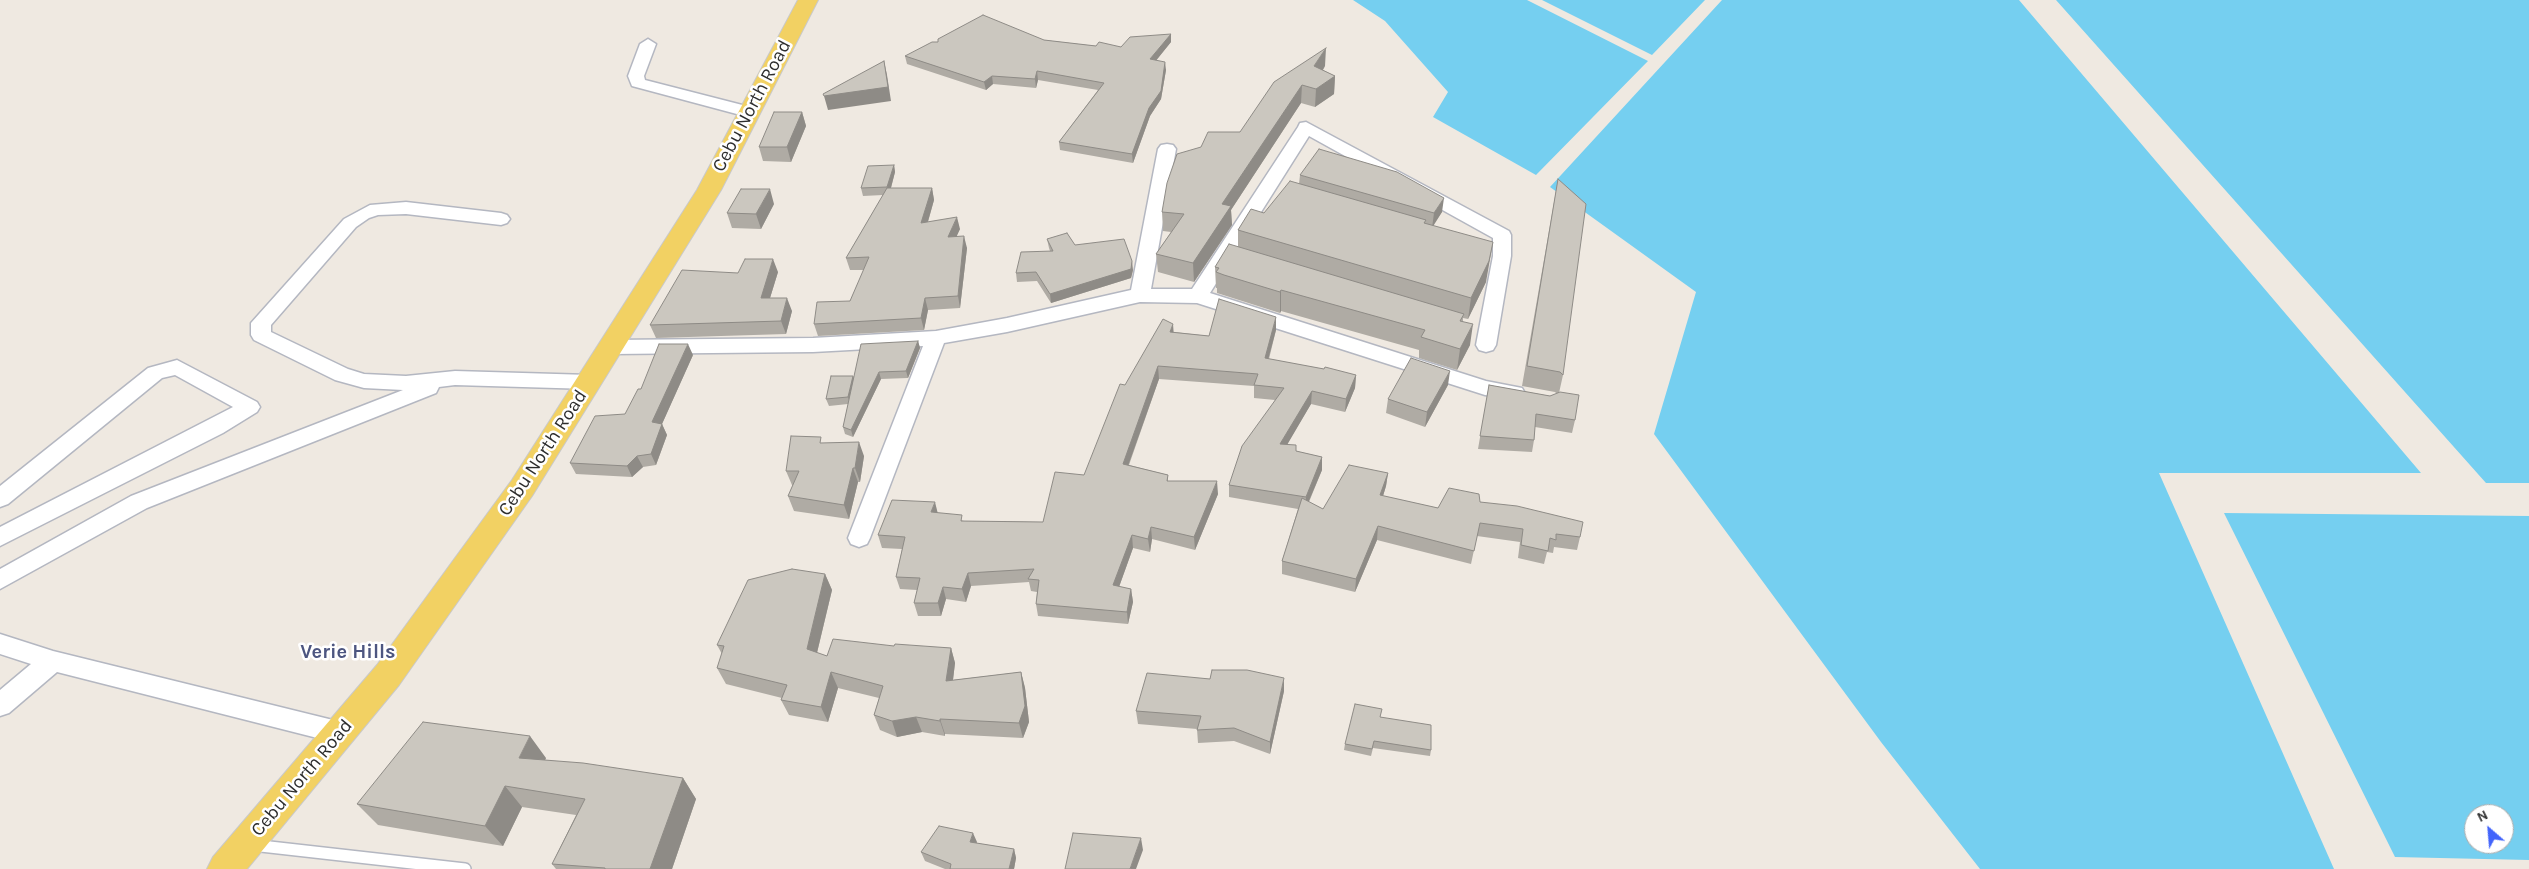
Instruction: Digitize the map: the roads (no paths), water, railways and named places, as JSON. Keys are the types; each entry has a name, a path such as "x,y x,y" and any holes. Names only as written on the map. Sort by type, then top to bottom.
{"main road":[{"name":"Cebu North Road","path":"225,869 388,675 522,488 709,190 808,0"}],"street":[{"path":"648,44 636,76 638,83 748,112"},
{"path":"1198,296 1306,127 1502,235 1502,256 1486,340 1468,329"},
{"path":"1140,295 1166,149"},
{"path":"1267,188 1286,193"},
{"path":"501,219 406,208 376,209 362,214 350,223 261,323 260,335 342,375 364,381 406,383 455,378 590,382"},
{"path":"1484,251 1502,256"},
{"path":"1224,255 1243,261"},
{"path":"612,347 813,345 936,338 1007,325 1140,295 1198,296 1485,388 1530,396"},
{"path":"859,538 936,338"},
{"path":"0,498 155,373 177,367 250,407 0,537"},
{"path":"0,580 139,502 455,378"},
{"path":"0,644 53,661 341,733"},
{"path":"0,705 53,661"}],"lane":[{"path":"246,844 466,869"}],"water":[{"path":"1353,0 1527,0 1648,61 1536,175 1433,117 1448,92 1385,21"},
{"path":"1542,0 1705,0 1652,55"},
{"path":"1722,0 2019,0 2421,473 2159,473 2334,869 1980,869 1881,742 1654,434 1696,292 1550,187"},
{"path":"2056,0 2529,0 2529,483 2486,483"},
{"path":"2224,513 2529,516 2529,860 2395,857"}],"district":[{"name":"Verie Hills","path":"348,652"}]}
